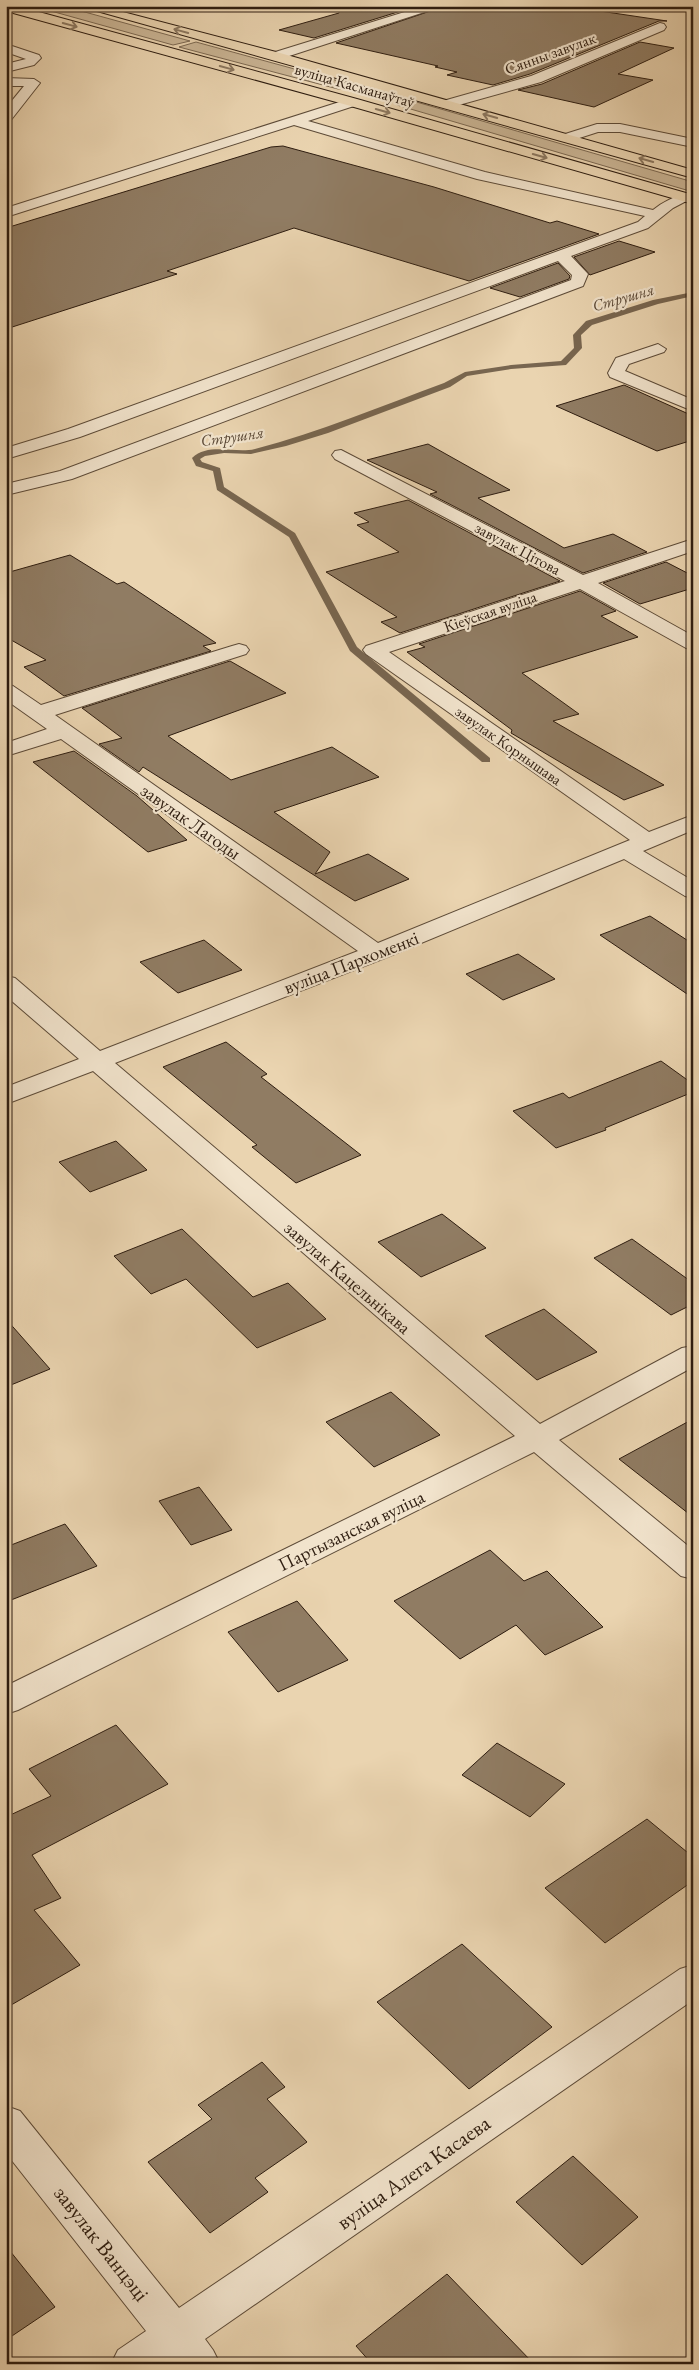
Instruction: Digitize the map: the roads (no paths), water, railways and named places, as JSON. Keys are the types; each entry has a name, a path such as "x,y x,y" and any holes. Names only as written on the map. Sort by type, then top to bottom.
{"main road":[{"name":"вуліца Касманаўтаў","path":"6,7 352,102 689,199"},
{"name":"вуліца Касманаўтаў","path":"97,7 693,174"},
{"path":"352,102 397,90"}],"street":[{"path":"276,56 437,6"},
{"name":"Сянны завулак","path":"448,104 536,79 660,27"},
{"path":"6,48 34,58 30,62 6,68"},
{"path":"6,82 34,83 6,117"},
{"path":"6,212 352,102"},
{"path":"296,121 482,176 654,214"},
{"path":"568,138 597,128 620,128 693,143"},
{"path":"6,454 74,433 561,255 643,224 668,205 689,199"},
{"path":"6,490 66,475 578,284 580,274 561,255"},
{"path":"658,349 622,362 616,373 693,406"},
{"name":"завулак Цітова","path":"341,455 579,580 693,644"},
{"name":"Кіеўская вуліца","path":"373,650 579,580 693,544"},
{"path":"38,713 239,650"},
{"name":"завулак Корнышава","path":"373,650 636,845 693,891"},
{"name":"завулак Лагоды","path":"6,690 376,953"},
{"path":"6,750 64,731"},
{"name":"вуліца Пархоменкі","path":"6,1096 376,953 693,822"},
{"name":"завулак Кацельнікава","path":"6,983 537,1438 693,1568"},
{"name":"Партызанская вуліца","path":"6,1701 537,1438 693,1355"},
{"name":"вуліца Алега Касаева","path":"133,2364 187,2350 693,1980"},
{"name":"завулак Ванцэці","path":"6,2123 187,2350"}],"waterway":[{"name":"Струшня","path":"486,760 353,649 292,535 220,488 217,470 199,464 196,458 203,454 224,451 251,452 325,431 371,412 447,385 465,374 511,367 563,363 578,348 577,335 589,323 656,302 693,294"}]}
